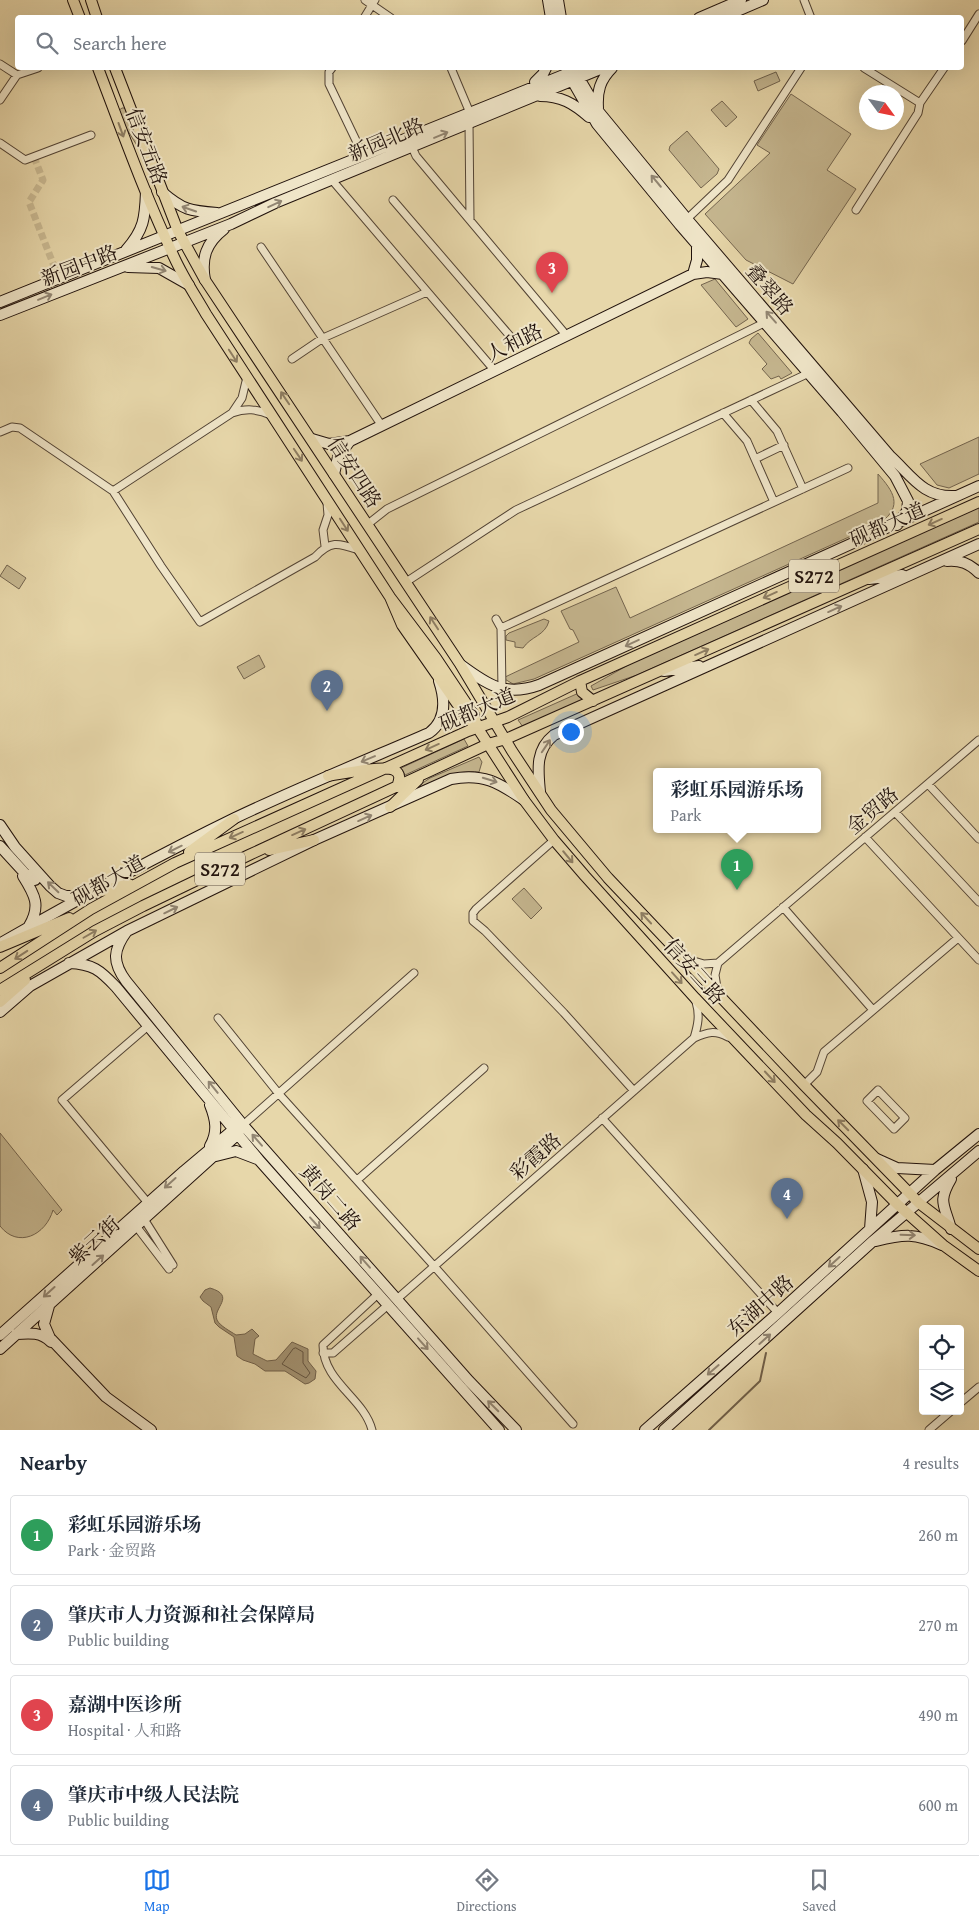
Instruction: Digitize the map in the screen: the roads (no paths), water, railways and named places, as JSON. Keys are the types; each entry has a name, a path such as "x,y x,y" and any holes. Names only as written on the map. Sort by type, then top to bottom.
{"main road":[{"path":"73,0 79,15"},
{"path":"91,0 96,15"},
{"path":"548,0 550,15"},
{"path":"558,0 560,15"},
{"path":"706,15 741,0"},
{"path":"728,15 764,0"},
{"name":"信安五路","path":"99,70 146,192 170,247"},
{"name":"信安五路","path":"116,70 183,242"},
{"path":"545,70 530,92 563,98 573,103 597,124"},
{"name":"新园北路","path":"183,242 231,224 275,203 469,123 512,100 573,72 588,70"},
{"path":"599,112 599,86 610,70"},
{"name":"叠翠路","path":"573,72 613,137 697,245 809,373 895,476 908,501 906,511 897,525"},
{"name":"叠翠路","path":"573,72 597,124 613,137 687,219 890,456 927,491 945,496 956,496"},
{"path":"110,98 119,100 125,94"},
{"name":"新园北路","path":"178,231 470,112 512,100"},
{"path":"126,251 137,237 144,221 146,192"},
{"path":"162,192 188,210 220,214"},
{"path":"253,201 253,206 257,212"},
{"path":"205,280 203,270 206,250 214,238 231,224"},
{"name":"新园中路","path":"0,302 178,231"},
{"name":"新园中路","path":"0,315 183,242"},
{"name":"信安四路","path":"183,242 205,280 460,664 506,739"},
{"path":"697,245 697,260 693,274 707,272 723,274"},
{"name":"信安四路","path":"170,247 189,285 271,415 390,597 436,658 474,716 477,727"},
{"path":"124,267 159,268 189,285"},
{"name":"人和路","path":"350,441 693,274"},
{"path":"218,332 224,324 234,323"},
{"path":"312,439 329,444 350,441"},
{"path":"334,474 338,457 350,441"},
{"path":"895,476 899,480 904,479 907,471"},
{"name":"砚都大道","path":"460,664 489,684 502,689 515,691 528,689 557,678 977,488"},
{"name":"砚都大道","path":"0,968 91,909 175,863 477,727 495,722 580,681 979,502"},
{"name":"砚都大道","path":"0,990 95,931 249,855 397,788 488,744 506,739 593,701 979,529"},
{"path":"540,792 538,764 541,751 547,741 554,735 979,544"},
{"path":"940,561 961,561 969,564 979,573"},
{"path":"863,580 913,573"},
{"path":"390,597 402,624 468,718 477,727"},
{"path":"649,650 693,616"},
{"path":"436,658 450,649"},
{"path":"557,678 618,664"},
{"path":"658,672 710,665"},
{"path":"0,943 83,896 234,819 433,730 441,717 444,704 444,695 437,675"},
{"path":"580,681 582,692 593,701"},
{"name":"信安三路","path":"477,727 524,800 554,840 584,876 695,998 806,1115 897,1204 943,1245 979,1271"},
{"name":"信安三路","path":"506,739 551,810 608,878 909,1193 951,1229 979,1249"},
{"path":"328,776 385,768 394,770 398,774 400,778 397,788"},
{"path":"390,807 428,772"},
{"path":"0,1012 30,986 127,931 314,840 450,779 462,777 492,780 524,800"},
{"path":"538,819 551,810"},
{"path":"175,863 234,819"},
{"path":"0,825 15,847 58,893 66,896 83,896 142,881"},
{"path":"249,855 314,840"},
{"path":"0,846 17,867 31,880 35,880 37,876 30,863"},
{"path":"17,867 36,899 35,914 28,927"},
{"path":"0,948 91,909"},
{"name":"黄岗二路","path":"127,931 118,943 116,964 126,981 238,1129 259,1160 378,1294 392,1302 516,1430"},
{"path":"0,1002 48,959"},
{"name":"黄岗二路","path":"69,963 84,964 95,968 116,987 208,1098 302,1191 499,1430"},
{"path":"116,987 119,982 126,981"},
{"path":"208,1098 216,1128 209,1155 236,1150 259,1160"},
{"name":"紫云街","path":"0,1335 148,1203 187,1174 238,1129"},
{"name":"东湖中路","path":"645,1430 778,1313 909,1193 979,1134"},
{"name":"东湖中路","path":"664,1430 887,1229 979,1150"},
{"path":"877,1159 897,1168 935,1170 934,1180 941,1184"},
{"path":"863,1169 872,1198 870,1229"},
{"path":"874,1180 886,1169"},
{"path":"951,1229 942,1201 945,1189 955,1171"},
{"name":"紫云街","path":"0,1348 144,1219 187,1174"},
{"path":"293,1198 302,1191"},
{"path":"879,1221 887,1229"},
{"path":"873,1242 910,1234 922,1236 943,1245"},
{"path":"49,1305 44,1324 50,1338 106,1397 144,1429"},
{"path":"16,1334 37,1333 45,1336 107,1402 144,1429"}],"street":[{"path":"365,0 373,2 388,15"},
{"path":"804,0 810,15"},
{"path":"366,15 373,2"},
{"path":"964,38 979,14"},
{"path":"0,64 16,74"},
{"path":"0,100 16,74 31,70"},
{"path":"330,70 329,84 363,155"},
{"path":"452,70 470,112"},
{"path":"687,219 728,180 800,70"},
{"path":"867,70 920,103"},
{"path":"856,210 918,113 920,103 943,70"},
{"path":"469,123 470,220"},
{"path":"0,144 25,160 91,135"},
{"path":"412,147 416,156 567,336"},
{"path":"332,180 495,370"},
{"path":"393,200 516,342"},
{"path":"260,247 382,426"},
{"path":"292,359 323,338 428,292"},
{"path":"368,524 387,509 764,323"},
{"path":"406,582 516,510 809,373"},
{"path":"232,413 242,398 248,377"},
{"path":"751,400 777,431 803,489"},
{"path":"113,491 232,413 249,409 271,415"},
{"path":"723,413 747,441 774,502"},
{"path":"0,432 12,427 20,428 113,491 161,566 200,622 315,557 325,546 334,543 361,551"},
{"path":"755,458 784,445"},
{"path":"500,628 848,468"},
{"path":"325,546 323,530 328,515 327,498"},
{"path":"496,619 500,628 502,689"},
{"name":"金贸路","path":"718,963 979,740"},
{"path":"928,784 979,839"},
{"path":"895,812 979,902"},
{"path":"864,837 979,960"},
{"path":"554,840 476,909 473,913 473,921 564,1013 634,1091"},
{"path":"783,907 873,1010"},
{"path":"804,1085 817,1072 824,1052 958,938"},
{"path":"684,958 704,964 718,963 715,976 718,995"},
{"path":"238,1129 414,973"},
{"path":"694,1038 699,1020 699,1011 695,998"},
{"path":"218,1018 279,1094 573,1424"},
{"path":"148,1026 62,1100 148,1203"},
{"path":"694,1038 711,1031 719,1032 737,1042"},
{"name":"彩霞路","path":"323,1353 333,1353 694,1038"},
{"path":"357,1180 484,1068"},
{"path":"878,1090 905,1118 894,1129 867,1101 878,1090"},
{"path":"602,1118 778,1313"},
{"path":"136,1226 171,1267 144,1219"},
{"path":"372,1430 364,1411 358,1407 332,1374 323,1353 323,1345 378,1294"},
{"path":"964,1400 979,1387"},
{"path":"929,1430 946,1415"}],"water":[{"path":"210,1288 218,1291 223,1298 216,1316 220,1324 236,1335 245,1334 252,1329 259,1336 255,1339 253,1354 267,1361 276,1360 292,1342 308,1349 308,1361 316,1371 315,1379 305,1384 285,1371 265,1371 237,1356 234,1337 215,1323 211,1307 200,1297 205,1290"}],"waterway":[{"path":"709,1430 760,1381 766,1353"}],"tunnel":[{"path":"34,157 43,180 29,202 59,279"}],"place":[{"name":"嘉湖中医诊所","path":"552,293"},
{"name":"肇庆市人力资源和社会保障局","path":"327,711"},
{"name":"彩虹乐园游乐场","path":"737,890"},
{"name":"肇庆市中级人民法院","path":"787,1219"}]}
